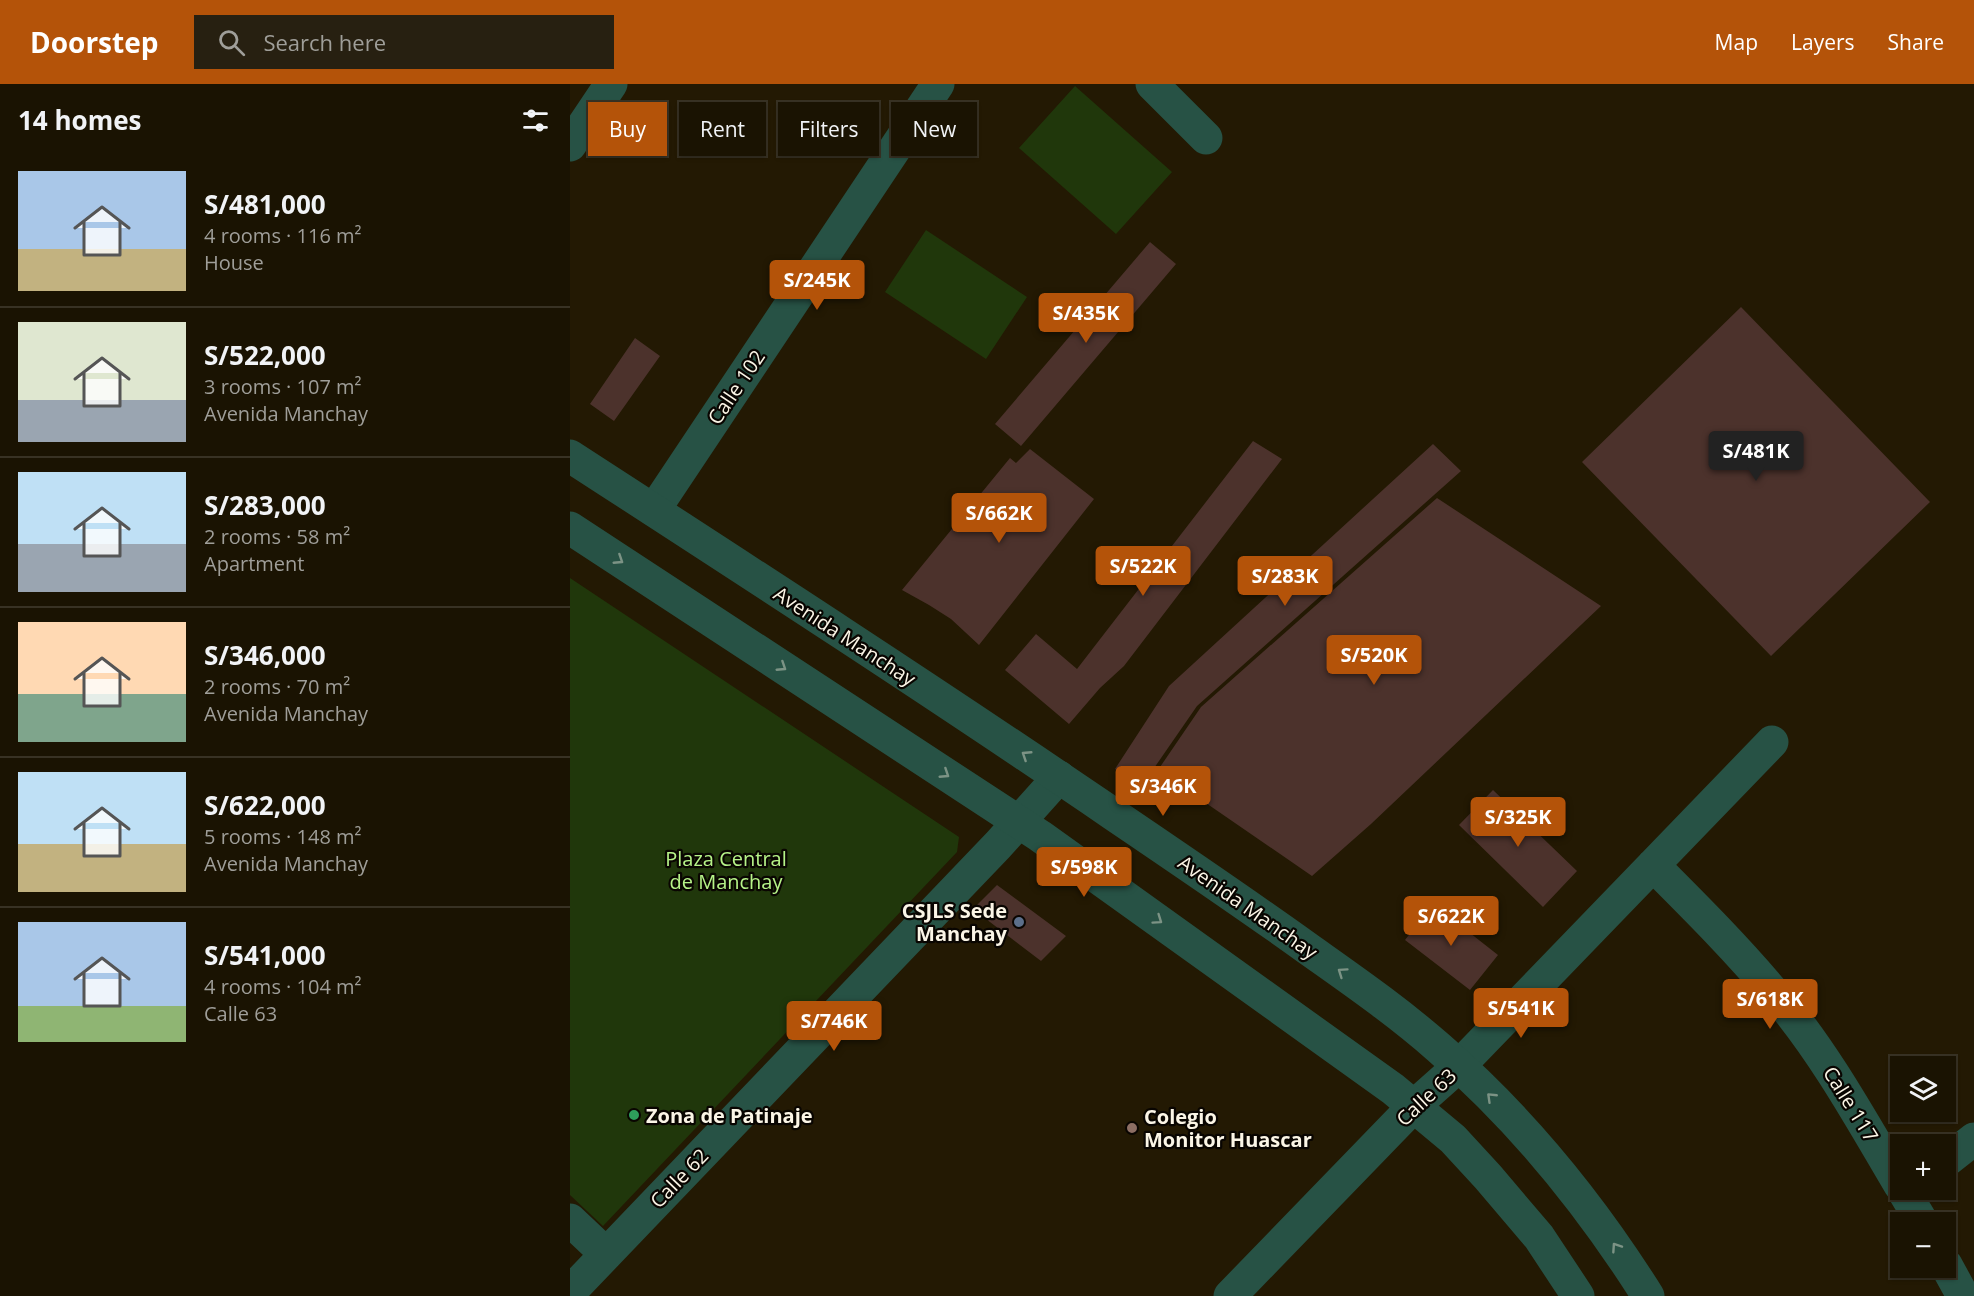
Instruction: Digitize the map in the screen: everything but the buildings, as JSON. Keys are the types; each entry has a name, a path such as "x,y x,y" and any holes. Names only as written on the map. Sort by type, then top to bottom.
{"street":[{"path":"570,145 611,84"},
{"name":"Calle 102","path":"654,510 938,84"},
{"path":"1152,84 1206,138"},
{"name":"Avenida Manchay","path":"570,456 1059,777 1371,993 1411,1024 1499,1105 1572,1188 1610,1238 1648,1296"},
{"path":"570,528 1019,822 1258,991 1414,1106 1453,1139 1488,1177 1539,1237 1578,1296"},
{"name":"Calle 63","path":"1230,1296 1414,1106 1459,1066 1772,742"},
{"name":"Calle 62","path":"570,1292 1019,822 1059,777"},
{"name":"Calle 117","path":"1653,865 1744,957 1779,999 1814,1045 1890,1168"},
{"path":"1956,1153 1974,1139"},
{"path":"570,1220 606,1254"},
{"path":"1953,1278 1963,1296"}],"green space":[{"path":"1075,86 1172,172 1116,234 1019,148"},
{"path":"926,230 1027,297 986,359 885,292"},
{"name":"Plaza Central de Manchay","path":"570,578 959,837 957,852 603,1226 570,1195"}],"place":[{"name":"CSJLS Sede Manchay","path":"1019,922"},
{"name":"Zona de Patinaje","path":"634,1115"},
{"name":"Colegio Monitor Huascar","path":"1132,1128"}]}
